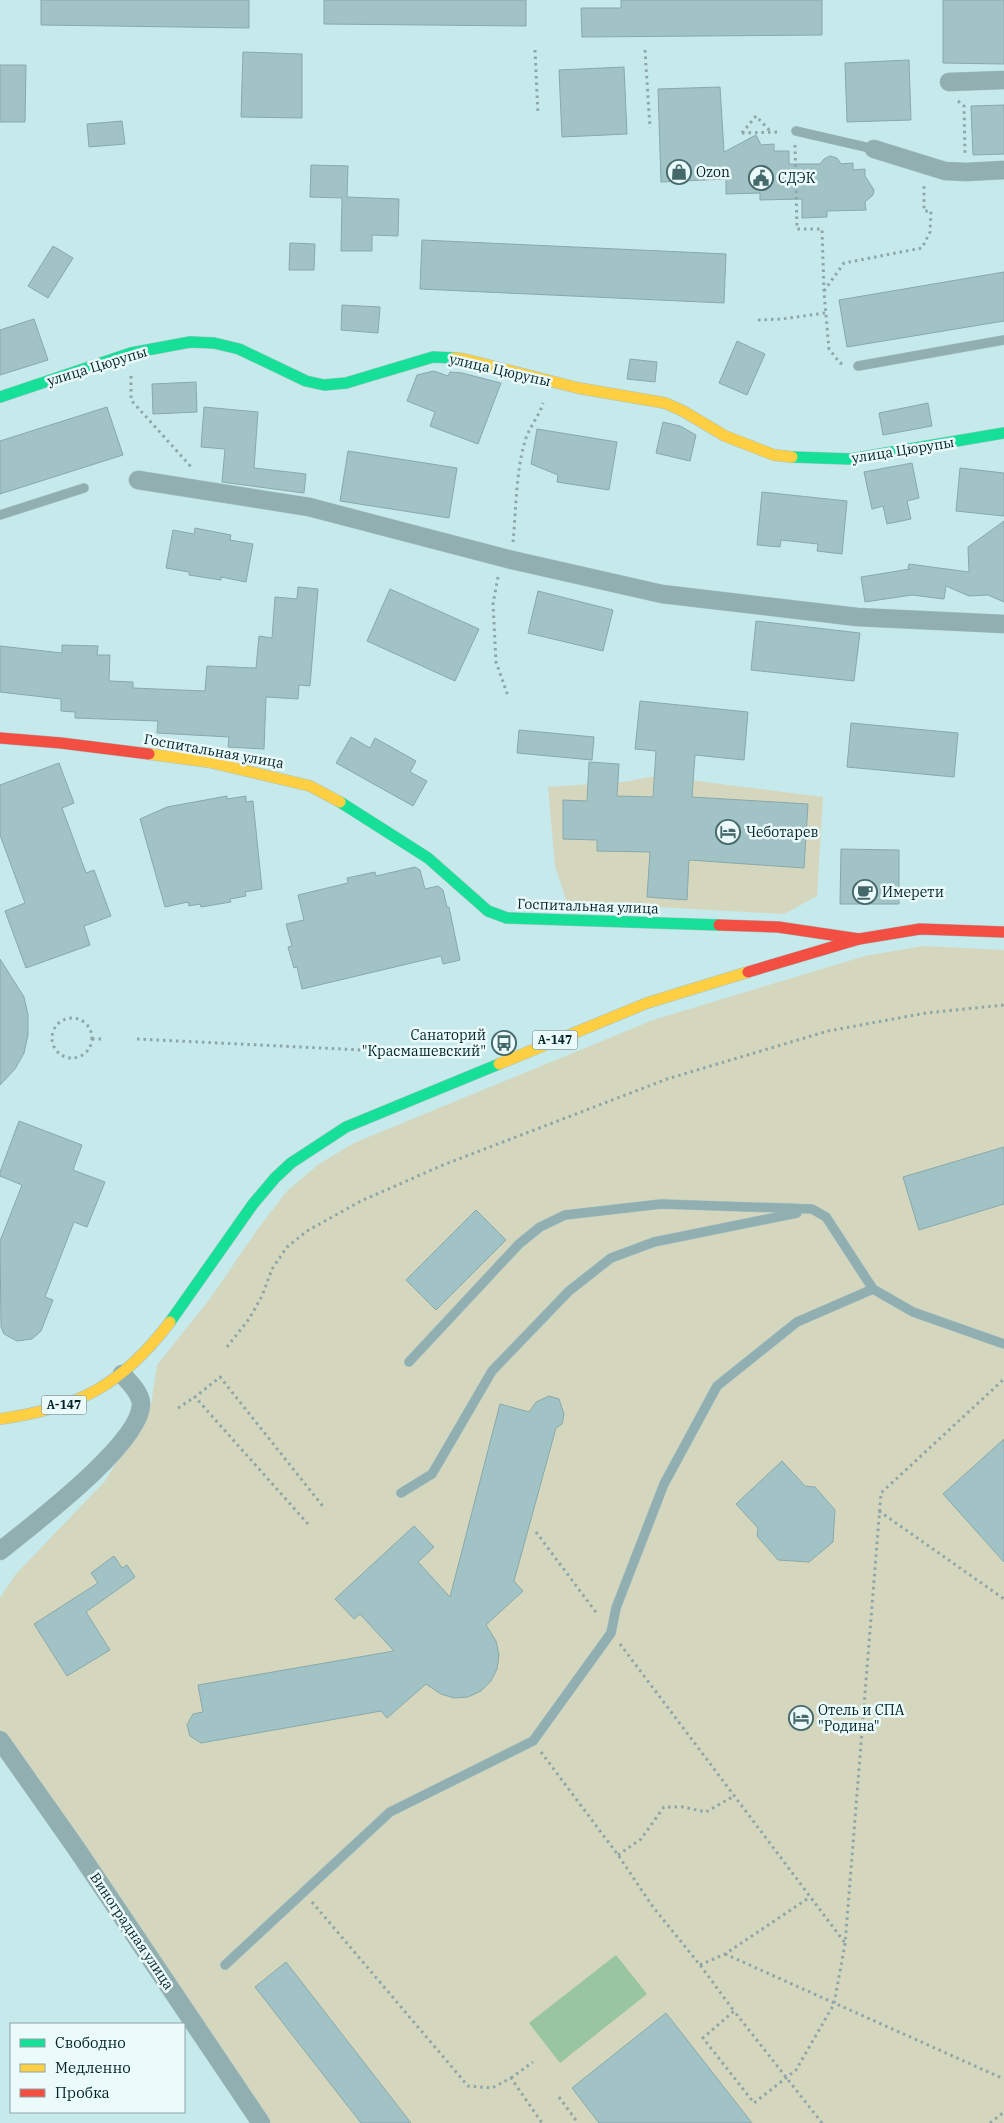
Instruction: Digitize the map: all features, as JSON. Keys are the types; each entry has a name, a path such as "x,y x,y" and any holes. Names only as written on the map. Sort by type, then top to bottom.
{"street":[{"path":"949,82 1004,80"},
{"path":"874,149 945,171 1004,170"},
{"name":"улица Цюрупы","path":"0,397 131,353 190,342 214,343 239,349 306,381 324,386 346,383 415,361 433,358 464,359 578,388 665,403 683,411 725,436 749,446 774,455 809,459 851,459 1004,433"},
{"path":"138,480 309,508 512,560 662,594 857,617 1004,624"},
{"name":"Госпитальная улица","path":"0,738 62,743 209,762 310,786 336,800 428,858 488,911 506,918 778,927 860,940"},
{"name":"А-147","path":"0,1419 19,1417 56,1408 95,1391 122,1374 140,1357 186,1302 242,1219 275,1178 310,1148 346,1127 647,1003 860,940 920,929 1004,932"},
{"path":"0,1551 70,1495 98,1468 132,1429 139,1416 141,1400 122,1374"},
{"name":"Виноградная улица","path":"0,1740 76,1848 261,2123"}],"lane":[{"path":"796,131 874,149"},
{"path":"858,366 1004,340"},
{"path":"0,515 84,488"},
{"path":"409,1362 519,1244 540,1226 565,1215 661,1204 812,1210 826,1217 873,1289 913,1312 1004,1344"},
{"path":"401,1493 432,1474 492,1371 569,1291 611,1258 654,1242 812,1210"},
{"path":"225,1965 390,1812 533,1741 611,1633 616,1608 664,1484 717,1386 797,1322 873,1289"}],"path":[{"path":"535,50 538,115"},
{"path":"645,50 650,128"},
{"path":"964,106 966,172"},
{"path":"771,132 756,116 742,133 761,132 771,132 796,131 797,229 822,228 825,313 829,349 840,363 858,366"},
{"path":"824,292 844,263 922,248 930,232 931,211 924,211 924,165"},
{"path":"758,320 825,313"},
{"path":"132,400 213,492"},
{"path":"228,1347 249,1319 262,1296 272,1269 287,1247 307,1230 361,1201 443,1165 667,1079 828,1031 926,1013 1004,1005"},
{"path":"76,1018 88,1025 92,1039 91,1045 82,1055 70,1058 58,1053 54,1048 51,1036 62,1019 76,1018"},
{"path":"92,1039 105,1039"},
{"path":"137,1039 423,1053"},
{"path":"178,1408 220,1377 325,1509"},
{"path":"734,2011 703,2038 754,2102 796,2070 834,2004 845,1944 881,1494 1004,1379"},
{"path":"195,1397 308,1524"},
{"path":"879,1511 1004,1600"},
{"path":"536,1532 845,1944"},
{"path":"533,1741 618,1855 653,1907 822,2123"},
{"path":"618,1855 641,1839 664,1807 683,1807 706,1812 734,1796"},
{"path":"304,1892 468,2086 492,2088 511,2078 532,2062"},
{"path":"700,1965 725,1954 810,1897"},
{"path":"725,1954 1004,2079"},
{"path":"511,2078 542,2123"},
{"path":"559,2097 578,2123"},
{"path":"990,2123 1004,2112"}],"shaded area":[{"path":"657,776 823,797 817,896 784,914 567,902 555,866 548,787 623,782"},
{"path":"923,946 1004,950 1004,2123 267,2123 0,1729 0,1598 15,1575 105,1481 151,1405 157,1365 209,1300 257,1230 287,1191 319,1164 354,1143 653,1020 865,956"},
{"path":"616,1955 647,1994 560,2063 529,2023"}],"building":[{"path":"41,0 249,0 249,28 41,25"},
{"path":"324,0 526,0 526,26 324,24"},
{"path":"621,0 822,0 822,35 582,37 581,8 621,8"},
{"path":"943,0 1004,0 1004,64 943,63"},
{"path":"243,52 302,54 302,118 241,117"},
{"path":"909,60 911,120 847,122 845,63"},
{"path":"0,65 26,65 25,122 0,122"},
{"path":"624,67 627,134 562,137 559,70"},
{"path":"720,87 724,152 756,135 761,145 774,144 774,151 789,151 789,164 820,164 830,156 837,158 841,164 853,163 853,170 865,169 865,176 874,190 873,195 865,202 866,210 827,211 827,217 802,218 802,199 760,200 760,193 726,194 726,179 661,182 658,89"},
{"path":"1004,105 1004,154 973,155 971,106"},
{"path":"122,121 125,144 89,147 87,124"},
{"path":"311,165 348,166 347,197 399,199 398,236 372,235 372,251 341,251 342,198 310,197"},
{"path":"422,240 726,254 724,303 420,289"},
{"path":"290,243 315,244 314,270 289,270"},
{"path":"53,246 73,258 48,298 28,286"},
{"path":"1004,272 1004,321 847,347 839,300"},
{"path":"342,305 380,307 378,333 341,330"},
{"path":"34,319 48,360 0,375 0,330"},
{"path":"737,341 765,354 747,395 719,383"},
{"path":"630,359 657,362 655,382 627,379"},
{"path":"434,371 448,376 450,372 462,373 501,383 478,444 430,426 435,412 407,401 417,375"},
{"path":"196,382 197,412 153,414 152,384"},
{"path":"928,403 932,426 883,435 879,413"},
{"path":"107,407 123,455 0,494 0,441"},
{"path":"204,407 258,412 254,468 306,474 304,493 222,482 225,449 201,447"},
{"path":"663,422 680,426 696,435 690,461 656,453"},
{"path":"537,429 617,442 609,490 557,482 558,475 531,464"},
{"path":"348,451 457,468 449,518 340,501"},
{"path":"912,463 919,498 907,501 911,519 887,524 883,506 872,509 864,472"},
{"path":"960,468 1004,473 1004,516 956,511"},
{"path":"762,492 847,501 842,554 817,551 818,544 781,540 780,547 757,545"},
{"path":"1004,521 1004,602 988,595 969,596 946,586 944,599 912,595 865,602 861,577 910,569 908,568 909,564 969,572 968,547"},
{"path":"195,528 231,535 230,540 253,544 246,582 221,577 221,580 189,575 189,572 166,568 173,530 194,534"},
{"path":"298,587 318,589 310,686 299,685 298,699 266,697 264,749 228,747 229,737 157,733 158,721 75,718 75,712 61,711 61,699 0,692 0,646 62,653 62,645 98,646 97,655 110,655 109,681 133,682 133,688 205,691 207,666 256,668 259,636 272,638 275,597 297,599"},
{"path":"390,589 479,629 455,681 367,641"},
{"path":"538,591 613,610 603,651 528,633"},
{"path":"756,621 860,633 854,681 751,670"},
{"path":"640,701 748,712 744,760 695,755 692,797 808,804 804,868 689,860 687,900 647,897 650,852 597,851 597,840 563,839 563,800 587,801 589,762 619,764 617,796 653,797 656,751 635,749"},
{"path":"851,723 958,733 954,777 847,767"},
{"path":"519,730 594,737 592,760 517,753"},
{"path":"351,737 370,748 375,738 416,761 410,772 427,781 413,806 336,763"},
{"path":"59,763 74,803 62,808 86,873 94,870 111,916 84,926 90,945 26,968 5,911 25,903 0,835 0,785"},
{"path":"227,796 227,799 246,796 246,802 253,801 262,889 245,892 246,896 230,899 231,902 201,907 200,904 189,906 188,902 165,907 140,819 167,807"},
{"path":"841,849 899,850 899,904 840,904"},
{"path":"415,867 420,870 425,889 438,886 443,890 447,907 449,907 460,960 443,964 441,956 302,989 297,967 294,968 288,947 292,946 286,924 304,920 298,895 348,883 347,878 375,872 376,876"},
{"path":"0,959 24,997 28,1015 28,1035 24,1053 15,1069 0,1085"},
{"path":"19,1121 82,1145 73,1170 105,1182 87,1227 74,1222 45,1297 53,1300 41,1331 32,1339 17,1341 4,1334 1,1327 0,1241 22,1185 0,1176 0,1172"},
{"path":"1004,1147 1004,1204 919,1230 903,1177"},
{"path":"476,1210 506,1240 436,1310 406,1280"},
{"path":"549,1396 559,1399 564,1414 562,1424 556,1428 514,1581 523,1591 486,1625 496,1641 499,1655 497,1669 491,1681 481,1691 468,1697 454,1698 441,1694 426,1684 387,1718 381,1711 201,1743 190,1736 187,1725 193,1714 203,1712 198,1685 394,1651 360,1614 354,1619 335,1599 414,1526 434,1547 418,1562 450,1597 500,1404 529,1412 536,1402"},
{"path":"1004,1439 1004,1562 943,1494"},
{"path":"782,1461 805,1486 815,1487 835,1510 833,1542 809,1562 778,1560 757,1536 758,1528 736,1504"},
{"path":"114,1556 122,1568 127,1565 135,1577 86,1612 110,1650 67,1676 34,1624 98,1583 91,1573"},
{"path":"286,1962 411,2123 361,2123 255,1987"},
{"path":"666,2013 752,2123 599,2123 572,2088"}],"traffic: fast":[{"path":"0,397 131,353 190,342 214,343 239,349 306,381 324,385 346,383 433,357 454,358"},
{"path":"792,457 851,459 1004,433"},
{"path":"340,802 428,858 488,911 507,918 719,925"},
{"path":"170,1322 253,1204 275,1178 291,1163 346,1127 499,1064"}],"traffic: slow":[{"path":"454,358 578,388 665,403 683,411 725,436 774,455 792,457"},
{"path":"149,754 209,762 310,786 340,802"},
{"path":"499,1064 647,1003 748,972"},
{"path":"0,1419 53,1408 97,1390 134,1362 170,1322"}],"traffic: jam":[{"path":"0,738 61,743 149,754"},
{"path":"719,925 778,927 859,939"},
{"path":"748,972 859,939 920,929 1004,932"}],"place":[{"name":"Ozon","path":"679,172"},
{"name":"СДЭК","path":"761,178"},
{"name":"Чеботарев","path":"728,832"},
{"name":"Имерети","path":"865,892"},
{"name":"Санаторий \"Красмашевский\"","path":"504,1043"},
{"name":"Отель и СПА \"Родина\"","path":"801,1718"}]}
